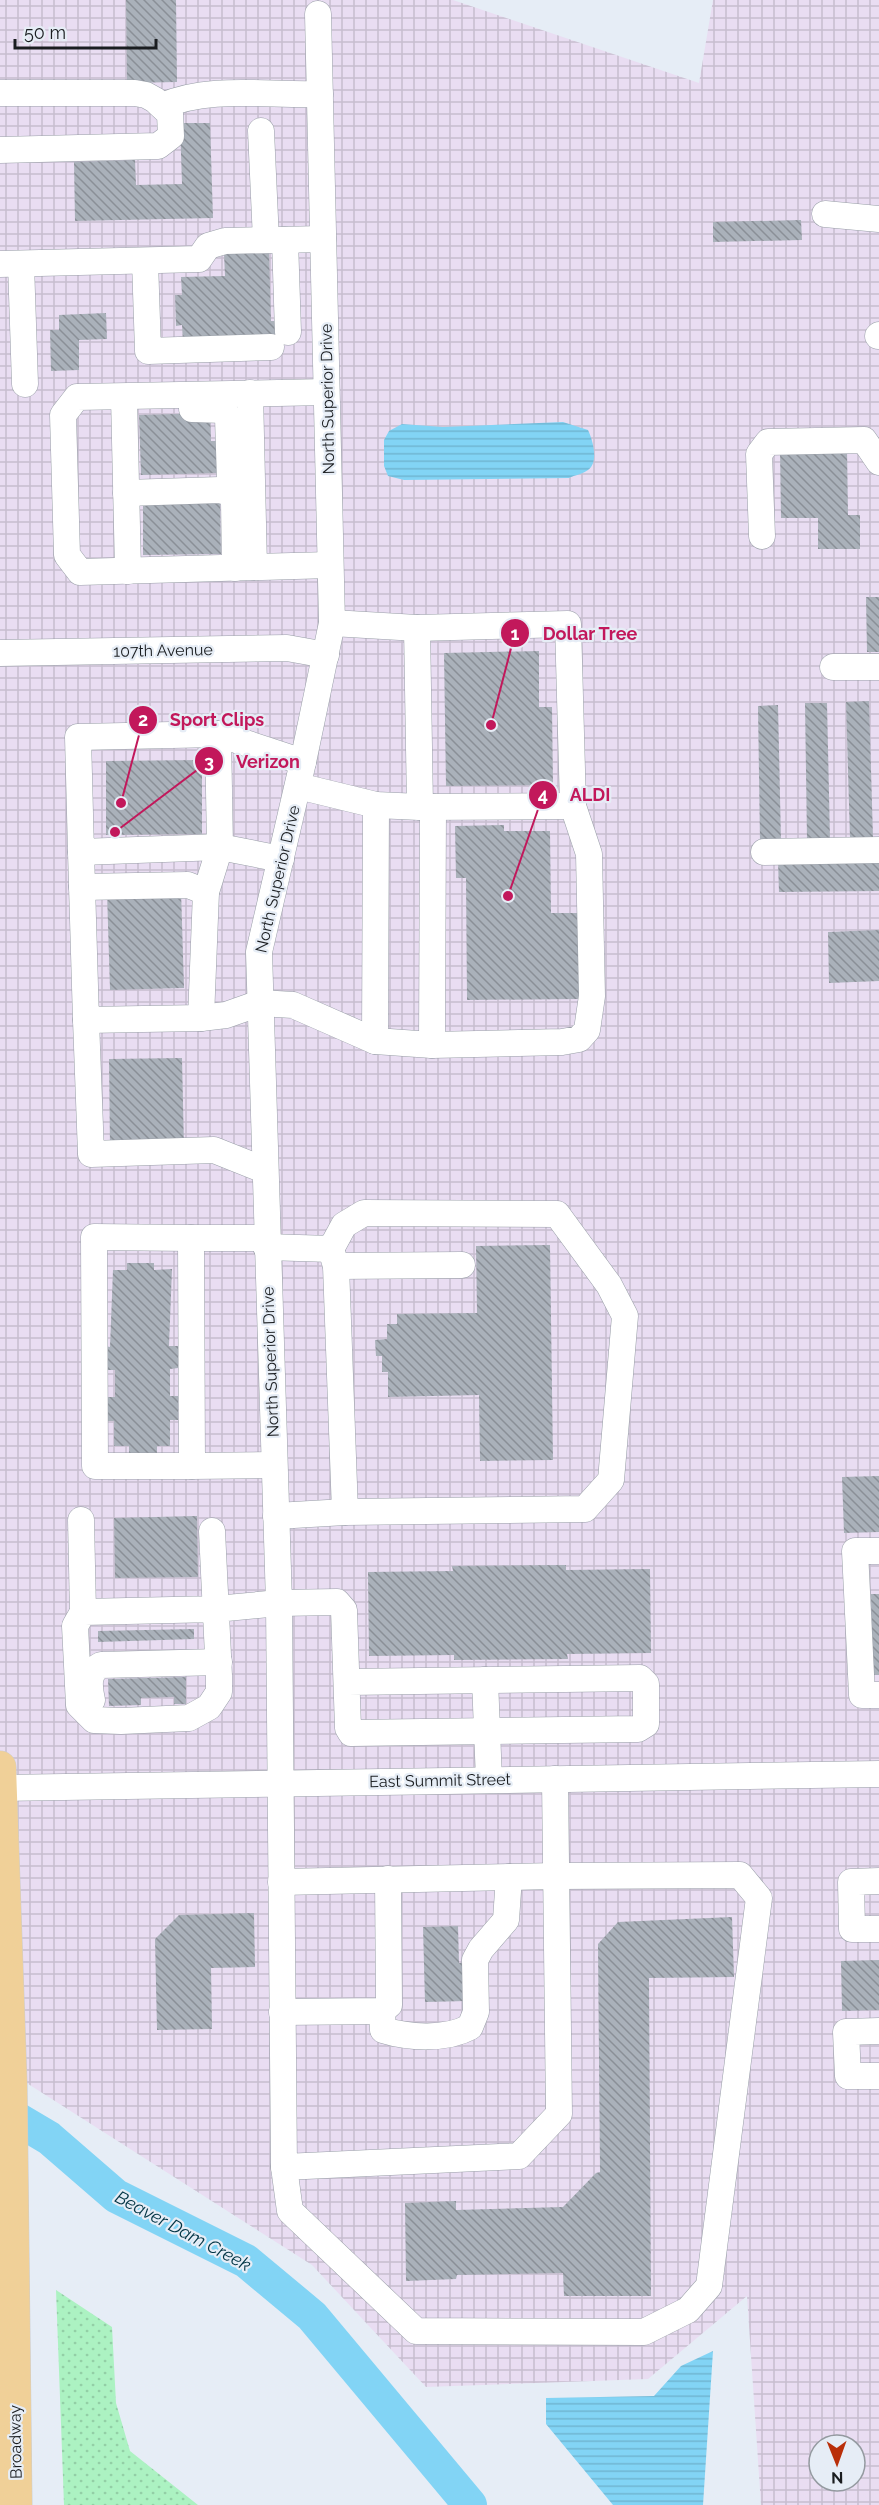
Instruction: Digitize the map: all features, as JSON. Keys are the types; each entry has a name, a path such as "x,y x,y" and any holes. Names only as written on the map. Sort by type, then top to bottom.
{"main road":[{"name":"Broadway","path":"0,1767 12,2157 7,2437 16,2505"}],"street":[{"name":"North Superior Drive","path":"318,14 332,622 298,786 259,952 266,1243 279,1603 284,2167 290,2211 416,2331 644,2332 688,2310 709,2286 759,1898 740,1875 556,1876"},
{"path":"0,93 146,94 170,114 171,136 158,146 0,150"},
{"path":"162,106 178,99 216,93 320,94"},
{"path":"145,261 148,351 279,340 276,240 261,131"},
{"path":"825,214 879,219"},
{"path":"25,384 11,264 200,260 208,246 225,240 323,239"},
{"path":"124,404 250,393 326,392"},
{"path":"244,568 241,481 250,393"},
{"path":"241,481 228,417 224,410 124,404 77,397 63,415 67,555 80,572 330,566"},
{"path":"124,404 128,571"},
{"path":"762,536 759,454 768,442 864,440 879,462"},
{"path":"126,488 241,481"},
{"path":"126,488 220,490 231,494 244,568"},
{"path":"86,1020 201,1018 226,1015 260,1003 293,1005 375,1041 432,1045 562,1042 579,1039 587,1030 592,996 589,854 573,806 568,624 417,628 332,622"},
{"path":"417,628 427,807 432,1045"},
{"name":"107th Avenue","path":"0,653 287,648 326,655"},
{"path":"833,667 879,667"},
{"path":"264,1170 214,1150 91,1154 78,737 218,734 303,762"},
{"path":"201,1018 206,892 220,847 218,734"},
{"path":"298,786 376,805 573,806"},
{"path":"375,1041 376,805"},
{"path":"81,852 220,847 281,859"},
{"path":"764,852 879,850"},
{"path":"82,886 188,885 206,892"},
{"path":"276,1516 345,1512 585,1509 611,1480 625,1316 609,1285 556,1214 364,1213 344,1225 334,1258 345,1512"},
{"path":"274,1465 95,1466 94,1237 191,1238 266,1243 334,1258 462,1265"},
{"path":"191,1238 192,1466"},
{"path":"81,1520 83,1612 75,1626 79,1705 94,1720 189,1718 209,1707 219,1692 213,1531"},
{"path":"879,1551 855,1551 862,1695 879,1695"},
{"path":"83,1612 216,1609 279,1603 337,1602 344,1610 348,1728 351,1733 638,1729 646,1724 646,1684 640,1678 348,1683"},
{"path":"76,1651 218,1655"},
{"path":"167,1719 155,1709 104,1710 95,1705 91,1698 90,1675 93,1669 101,1665 218,1655"},
{"path":"485,1680 489,1780"},
{"name":"East Summit Street","path":"0,1788 879,1774"},
{"path":"284,2167 519,2157 559,2114 555,1779"},
{"path":"281,1882 556,1876"},
{"path":"382,2011 383,2030 402,2036 458,2033 470,2027 476,2012 475,1960 481,1949 506,1920 509,1877"},
{"path":"282,2012 382,2011 389,2005 388,1879"},
{"path":"879,1881 851,1882 852,1929 879,1929"},
{"path":"879,2031 846,2032 848,2076 879,2076"}],"shaded area":[{"path":"0,0 453,0 699,83 713,0 879,0 879,2505 761,2505 747,2296 648,2379 426,2387 312,2265 0,2066"}],"green space":[{"path":"56,2290 112,2327 116,2403 130,2451 198,2505 64,2505"}],"water":[{"path":"563,422 588,430 594,451 591,467 584,473 569,478 404,480 388,476 384,466 384,440 389,431 402,424 443,427"},
{"path":"713,2351 703,2505 613,2505 546,2424 546,2398 654,2396 681,2366"}],"building":[{"path":"126,0 176,0 177,82 127,83"},
{"path":"180,123 210,123 213,218 75,221 74,162 135,160 136,185 182,184"},
{"path":"801,220 802,240 713,242 713,222"},
{"path":"269,253 271,321 277,321 277,340 183,343 182,325 176,326 175,295 182,295 181,277 225,276 224,254"},
{"path":"106,313 107,339 79,340 79,370 51,371 50,330 59,330 59,315"},
{"path":"210,413 211,441 218,441 219,473 141,475 139,415"},
{"path":"847,449 848,515 860,515 860,549 818,549 818,518 781,518 780,450"},
{"path":"220,497 221,554 143,555 143,498"},
{"path":"866,597 879,597 879,652 867,652"},
{"path":"539,651 539,707 552,707 553,785 446,786 444,653"},
{"path":"869,701 873,838 850,839 846,702"},
{"path":"805,703 827,703 830,839 807,840"},
{"path":"778,705 781,841 760,842 758,706"},
{"path":"202,760 202,834 106,835 106,761"},
{"path":"504,825 504,831 550,831 551,913 579,913 580,999 467,1000 466,878 456,878 455,826"},
{"path":"879,860 879,891 779,892 778,861"},
{"path":"181,890 184,988 110,990 107,892"},
{"path":"879,930 879,981 829,983 828,932"},
{"path":"182,1058 184,1148 110,1149 109,1059"},
{"path":"550,1245 553,1460 480,1461 479,1395 388,1397 388,1372 382,1372 382,1356 376,1356 375,1340 387,1339 387,1324 397,1324 397,1314 477,1313 476,1246"},
{"path":"127,1263 154,1263 154,1270 172,1269 169,1346 178,1346 178,1368 170,1369 170,1396 178,1396 178,1420 170,1420 170,1446 157,1446 157,1453 129,1453 129,1446 114,1446 114,1421 107,1421 107,1397 115,1397 115,1370 105,1370 105,1346 110,1347 113,1270 127,1270"},
{"path":"879,1476 879,1532 844,1533 842,1477"},
{"path":"197,1516 198,1577 115,1578 114,1518"},
{"path":"566,1565 566,1570 650,1569 651,1653 567,1654 568,1659 454,1660 454,1655 369,1656 368,1572 453,1571 452,1566"},
{"path":"871,1594 879,1594 879,1675 872,1675"},
{"path":"194,1629 194,1639 98,1642 98,1631"},
{"path":"186,1677 186,1704 174,1704 174,1697 141,1698 141,1705 109,1706 108,1679"},
{"path":"254,1913 255,1967 211,1968 212,2029 157,2030 155,1939 179,1915"},
{"path":"732,1917 734,1977 649,1978 651,2296 564,2296 563,2273 457,2275 456,2279 406,2281 405,2203 456,2201 456,2210 563,2207 596,2173 600,2172 598,1944 618,1922"},
{"path":"458,1926 459,1963 466,1963 467,2001 425,2002 423,1927"},
{"path":"879,1960 879,2010 842,2011 841,1961"}],"waterway":[{"name":"Beaver Dam Creek","path":"0,2109 49,2138 116,2196 246,2261 312,2316 470,2505"}],"place":[{"name":"Dollar Tree","path":"491,725"},
{"name":"Sport Clips","path":"121,803"},
{"name":"Verizon","path":"115,832"},
{"name":"ALDI","path":"508,896"}]}
